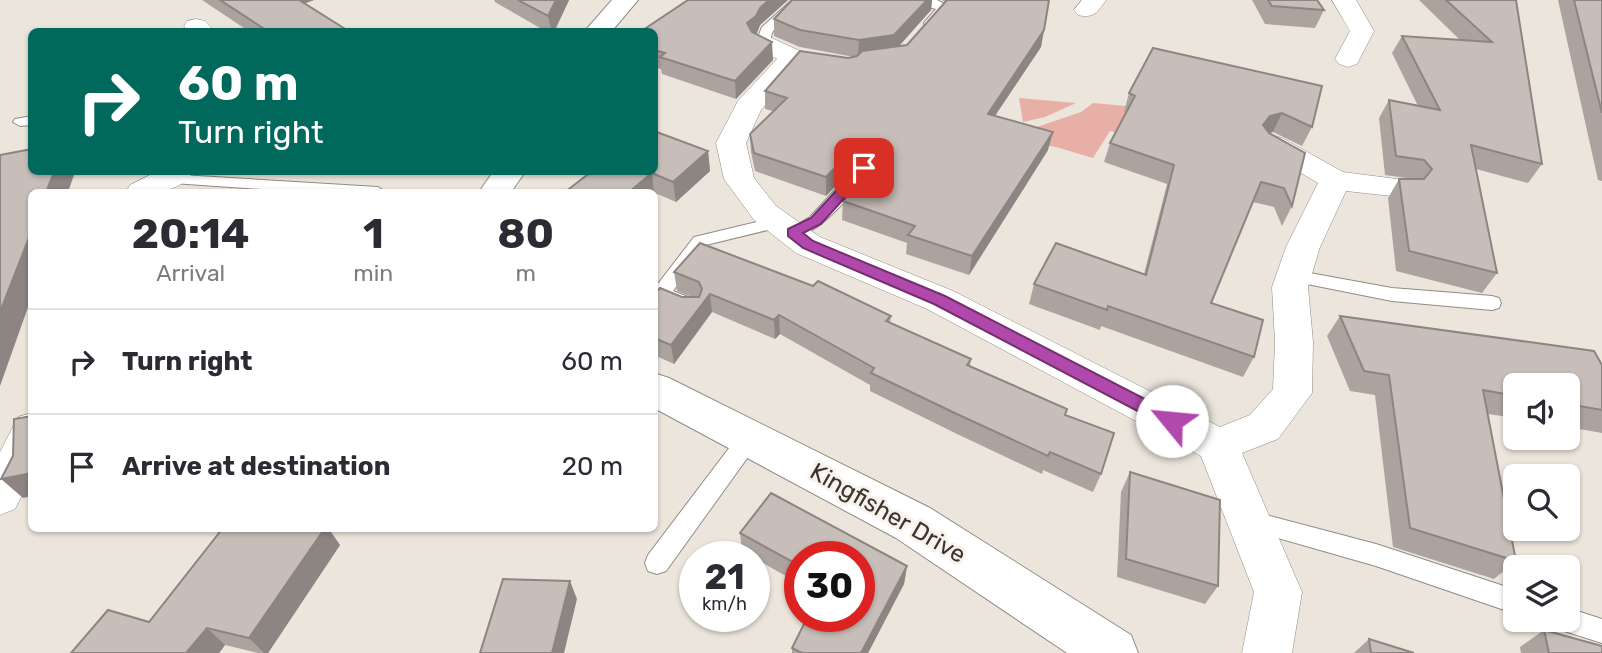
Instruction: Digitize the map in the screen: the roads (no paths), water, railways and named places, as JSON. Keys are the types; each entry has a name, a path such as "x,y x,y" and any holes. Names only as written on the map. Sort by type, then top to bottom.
{"street":[{"path":"601,28 626,0"},
{"path":"1344,0 1362,31 1348,59"},
{"path":"790,53 748,107 732,143 739,179 765,213 808,245 940,300 1218,445 1278,592 1267,653"},
{"path":"1272,144 1335,180 1401,188"},
{"path":"1218,445 1264,427 1292,393 1294,342 1290,287 1303,247 1335,180"},
{"name":"Kingfisher Drive","path":"658,391 913,523 1112,653"},
{"path":"0,495 28,437"}],"lane":[{"path":"790,53 767,30 799,0"},
{"path":"916,38 944,7 928,3 931,0"},
{"path":"694,308 662,294 700,241 816,221 864,168"},
{"path":"161,181 319,189"},
{"path":"1293,276 1344,288 1420,300 1492,303"},
{"path":"657,563 750,437"},
{"path":"1251,521 1376,555 1503,598"},
{"path":"1580,624 1602,631"}]}
